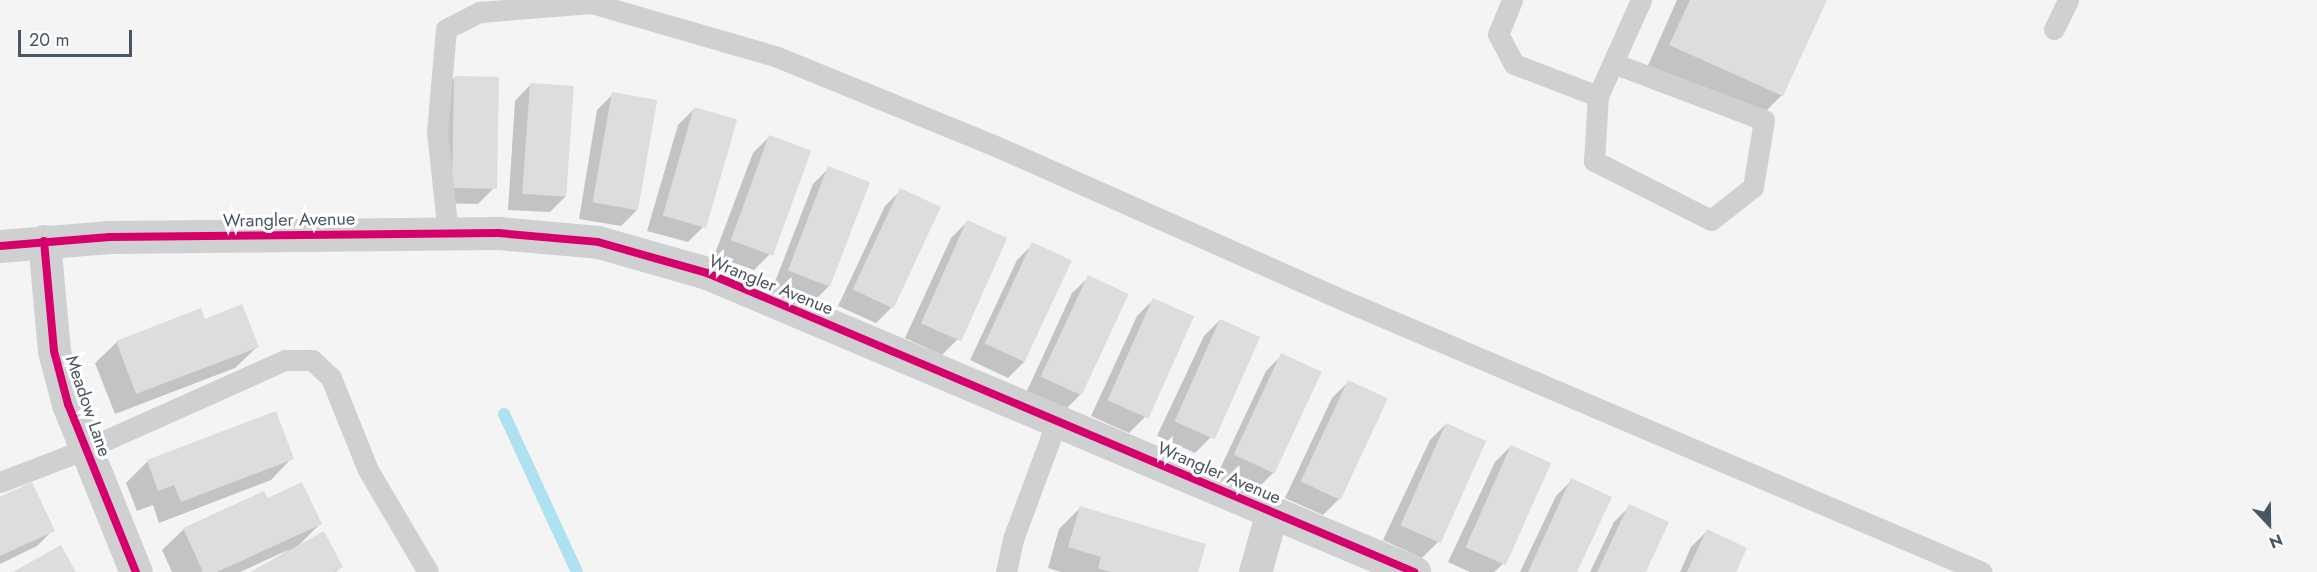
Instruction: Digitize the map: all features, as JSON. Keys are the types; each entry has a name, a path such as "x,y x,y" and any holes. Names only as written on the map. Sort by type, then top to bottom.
{"street":[{"name":"Wrangler Avenue","path":"0,246 44,241 448,233 498,233 598,242 706,273 1414,572"},
{"name":"Meadow Lane","path":"44,241 54,351 68,404 136,572"},
{"path":"1255,572 1272,512"}],"lane":[{"path":"1512,0 1498,34 1514,64 1598,96"},
{"path":"1613,63 1764,120 1753,187 1711,220 1594,161 1598,96 1641,0"},
{"path":"2054,29 2067,0"},
{"path":"448,233 437,132 446,29 480,12 591,3 775,56 991,144 1355,305 1982,572"},
{"path":"0,482 86,449 285,360 312,360 331,378 368,470 428,572"},
{"path":"1006,572 1012,539 1057,421"}],"building":[{"path":"1690,0 1827,0 1783,96 1669,45"},
{"path":"454,76 499,77 497,189 452,188"},
{"path":"530,83 574,86 566,197 522,194"},
{"path":"612,92 657,100 638,210 593,202"},
{"path":"694,107 737,119 706,228 663,216"},
{"path":"769,135 811,150 773,256 731,240"},
{"path":"828,166 870,182 830,287 788,271"},
{"path":"900,188 941,207 893,309 853,290"},
{"path":"967,220 1007,238 961,341 921,323"},
{"path":"1032,242 1072,261 1025,362 985,344"},
{"path":"1088,275 1129,294 1081,396 1041,377"},
{"path":"1153,298 1194,316 1149,419 1107,400"},
{"path":"242,304 259,347 136,394 116,341 201,308 205,319"},
{"path":"1220,319 1260,337 1215,439 1174,421"},
{"path":"1281,353 1322,372 1274,474 1234,455"},
{"path":"1348,380 1388,399 1341,500 1301,482"},
{"path":"276,411 294,459 181,502 174,485 158,491 147,460"},
{"path":"1446,423 1486,441 1441,543 1400,525"},
{"path":"1511,445 1551,463 1506,565 1465,547"},
{"path":"1571,478 1612,497 1577,572 1528,572"},
{"path":"32,482 55,531 0,556 0,497"},
{"path":"302,482 322,524 217,572 203,572 183,528 264,491 268,498"},
{"path":"1629,504 1669,522 1646,572 1597,572"},
{"path":"1080,506 1206,544 1198,572 1110,572 1098,568 1101,557 1068,547"},
{"path":"1707,529 1747,548 1736,572 1687,572"},
{"path":"324,531 343,567 334,572 250,572"},
{"path":"61,545 76,572 13,572"}],"waterway":[{"path":"504,414 577,572"}],"cycle path":[{"path":"0,246 110,237 498,233 598,242 707,273 1414,572"},
{"path":"44,241 54,351 68,404 136,572"}]}
